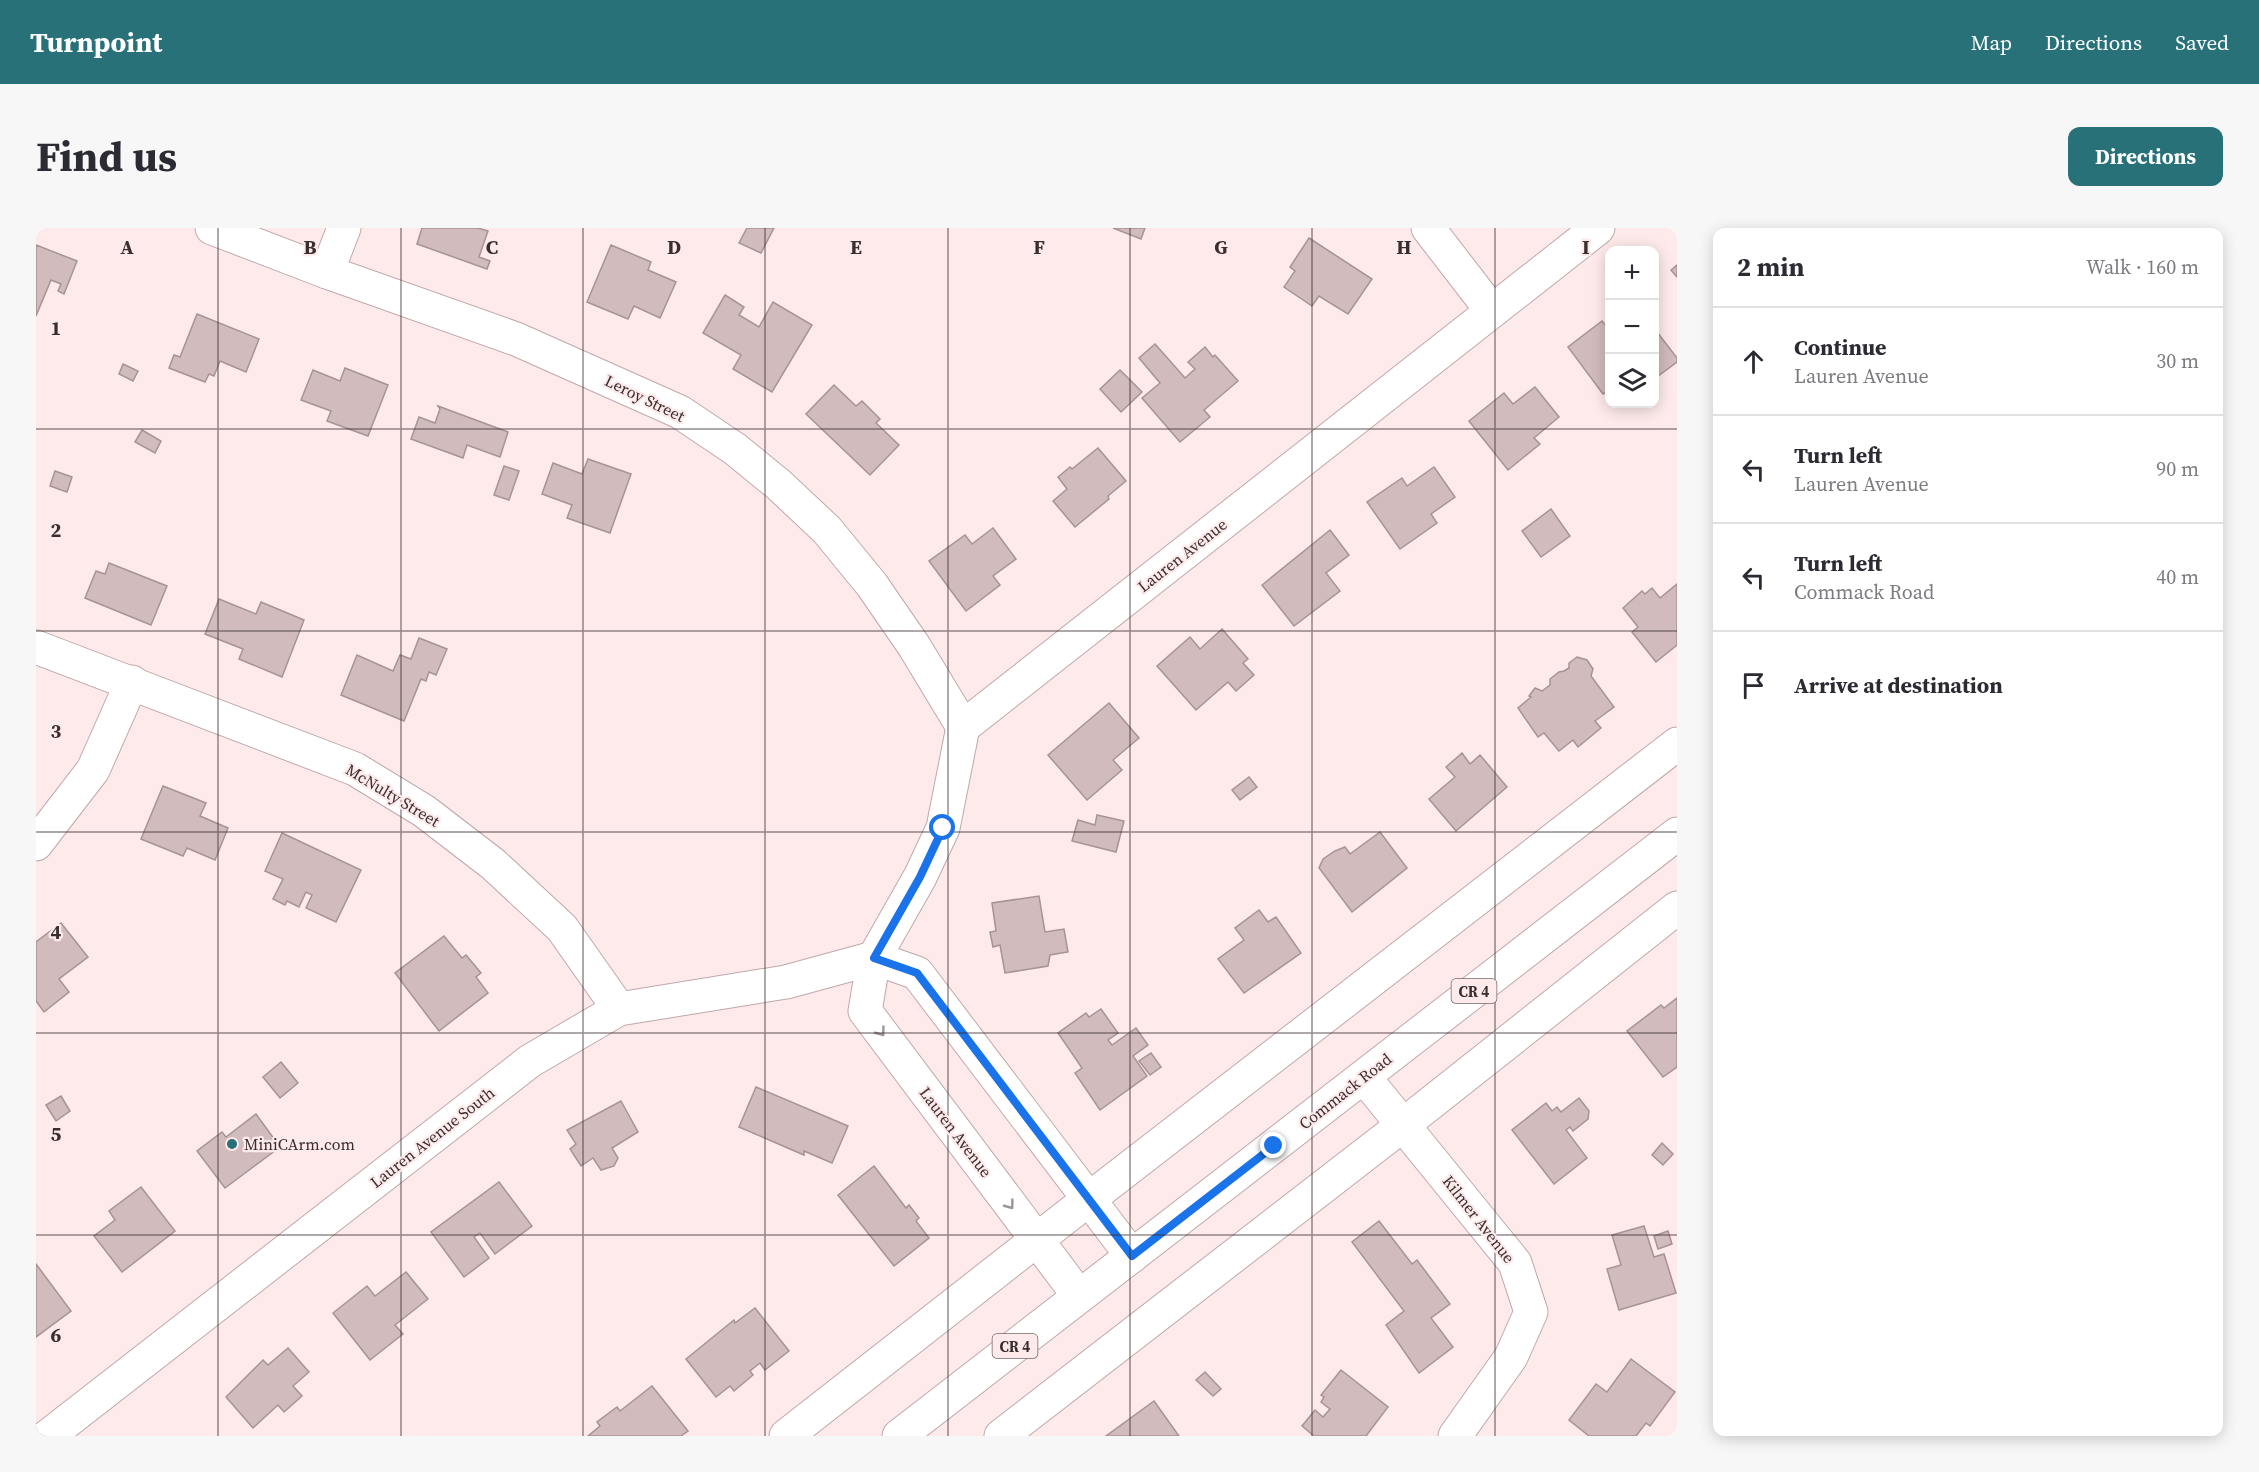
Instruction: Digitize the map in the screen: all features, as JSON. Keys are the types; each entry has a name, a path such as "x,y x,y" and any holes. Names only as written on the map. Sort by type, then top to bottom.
{"street":[{"name":"Leroy Street","path":"212,228 327,272 516,339 680,412 735,449 778,484 827,530 872,585 914,646 963,727"},
{"path":"327,272 344,228"},
{"path":"1428,228 1492,311"},
{"name":"Lauren Avenue","path":"1079,1296 865,1011 874,958 920,877 943,828 963,727 1598,228"},
{"name":"McNulty Street","path":"36,647 355,769 424,811 492,864 562,928 619,1009"},
{"path":"36,844 93,770 132,682"},
{"path":"786,1436 1089,1198 1677,744"},
{"name":"Commack Road","path":"899,1436 1677,834"},
{"path":"1001,1436 1403,1125 1677,908"},
{"path":"874,958 917,973 1132,1256"},
{"name":"Lauren Avenue South","path":"48,1436 530,1061 619,1009 786,982 874,958"},
{"name":"Kilmer Avenue","path":"1364,1077 1515,1263 1531,1312 1512,1357 1455,1436"}],"building":[{"path":"422,228 478,228 488,231 479,257 490,261 487,269 417,244"},
{"path":"747,228 774,228 761,253 739,243"},
{"path":"1113,228 1145,228 1141,239"},
{"path":"1309,238 1372,279 1348,314 1319,296 1312,306 1284,287 1295,271 1290,267"},
{"path":"36,245 77,261 64,294 58,291 61,284 51,280 36,316"},
{"path":"611,245 651,262 648,270 676,282 660,318 634,306 628,319 587,302"},
{"path":"1677,265 1677,277 1671,270"},
{"path":"725,295 744,307 739,315 759,327 773,302 812,325 772,392 733,369 741,355 703,333"},
{"path":"197,314 259,339 246,372 220,361 214,376 209,374 205,382 169,368 174,355 180,357"},
{"path":"1602,321 1605,325 1605,393 1603,394 1568,347"},
{"path":"1659,335 1677,358 1677,362 1659,375"},
{"path":"1155,344 1185,378 1195,369 1188,362 1205,347 1238,381 1204,410 1210,417 1180,442 1142,398 1160,383 1139,358"},
{"path":"123,364 138,371 133,381 119,374"},
{"path":"345,368 388,385 368,436 327,421 331,411 301,400 313,370 340,381"},
{"path":"1120,370 1142,392 1121,412 1100,389"},
{"path":"834,385 856,406 862,401 880,419 876,423 899,445 870,475 806,414"},
{"path":"1535,387 1559,417 1534,438 1540,444 1508,470 1469,421 1504,393 1513,404"},
{"path":"438,406 508,432 500,457 467,445 463,458 411,439 419,417 435,423 440,409"},
{"path":"142,430 161,441 155,453 135,442"},
{"path":"1098,448 1126,481 1108,496 1109,499 1075,527 1053,501 1067,489 1058,477"},
{"path":"588,459 631,474 610,533 567,518 572,505 542,494 553,463 582,474"},
{"path":"504,466 519,471 509,500 494,495"},
{"path":"1434,467 1455,497 1431,514 1437,523 1400,549 1367,502 1402,478 1407,486"},
{"path":"55,471 72,477 67,492 50,486"},
{"path":"1551,509 1570,536 1541,557 1522,531"},
{"path":"993,528 1016,559 993,576 1000,585 966,611 929,561 965,535 972,544"},
{"path":"1330,530 1349,555 1326,573 1340,591 1294,626 1262,585"},
{"path":"109,563 167,586 151,625 85,598 96,571 105,574"},
{"path":"1677,584 1677,645 1656,662 1632,632 1638,627 1623,608 1642,591 1645,594 1652,588 1660,598"},
{"path":"219,599 256,614 261,602 304,620 282,677 239,659 243,649 205,634"},
{"path":"1222,629 1248,659 1243,663 1254,675 1236,691 1228,682 1196,710 1157,666 1190,637 1200,649"},
{"path":"419,638 447,649 436,675 429,672 426,681 421,679 404,721 341,695 357,655 393,671 400,655 411,659"},
{"path":"1577,657 1587,660 1593,669 1591,676 1614,707 1595,721 1601,728 1578,747 1573,740 1559,751 1544,733 1538,737 1518,708 1531,697 1529,696 1535,688 1542,691 1550,685 1550,679 1569,668 1569,663"},
{"path":"1109,703 1139,738 1113,760 1122,770 1087,800 1048,755"},
{"path":"1462,753 1470,764 1480,755 1507,787 1456,831 1429,799 1455,777 1446,767"},
{"path":"1249,777 1257,787 1240,800 1232,790"},
{"path":"163,786 206,803 200,816 228,828 215,860 187,848 183,856 141,839"},
{"path":"1097,815 1124,821 1116,852 1072,841 1078,820 1095,825"},
{"path":"1380,832 1407,868 1352,912 1319,868 1323,859 1335,851 1345,847 1350,854"},
{"path":"282,833 361,870 336,922 306,908 312,895 306,892 299,907 287,901 285,905 273,899 283,879 265,871"},
{"path":"1039,896 1045,932 1064,929 1068,952 1050,955 1048,966 1005,973 1000,945 993,947 990,932 996,931 992,903"},
{"path":"1259,910 1268,922 1276,917 1301,953 1244,993 1218,959 1244,940 1235,928"},
{"path":"61,923 88,957 59,979 69,992 44,1012 36,1001 36,942"},
{"path":"444,936 462,958 466,955 481,973 476,977 488,993 439,1031 395,973"},
{"path":"1677,998 1677,1067 1663,1077 1627,1031 1661,1005 1664,1008"},
{"path":"1101,1009 1118,1033 1108,1040 1112,1045 1136,1028 1148,1045 1133,1056 1147,1076 1100,1110 1075,1073 1082,1068 1058,1033 1086,1013 1089,1017"},
{"path":"1151,1053 1161,1067 1150,1075 1139,1061"},
{"path":"281,1062 298,1083 280,1098 263,1077"},
{"path":"756,1087 848,1126 832,1163 804,1151 804,1155 739,1127"},
{"path":"61,1096 70,1111 56,1121 46,1105"},
{"path":"1579,1098 1589,1111 1588,1119 1573,1131 1570,1127 1566,1130 1587,1158 1554,1184 1512,1130 1546,1103 1552,1111 1557,1107 1561,1112"},
{"path":"621,1101 638,1132 612,1148 618,1158 614,1166 601,1170 593,1158 581,1166 570,1149 576,1144 567,1130"},
{"path":"256,1114 280,1147 225,1188 197,1151 222,1132 226,1137"},
{"path":"1662,1143 1673,1154 1663,1165 1652,1155"},
{"path":"874,1166 906,1208 909,1205 919,1218 916,1221 929,1238 894,1266 838,1195"},
{"path":"499,1182 532,1226 495,1254 480,1233 474,1237 489,1258 464,1277 431,1232"},
{"path":"141,1187 175,1231 122,1272 94,1236 115,1220 109,1211"},
{"path":"1379,1221 1412,1264 1417,1260 1450,1304 1431,1318 1453,1347 1419,1373 1386,1325 1404,1311 1352,1242"},
{"path":"1644,1226 1654,1257 1664,1254 1676,1293 1619,1310 1607,1269 1621,1265 1612,1235"},
{"path":"1668,1231 1672,1244 1658,1249 1654,1236"},
{"path":"36,1264 71,1311 36,1337"},
{"path":"406,1272 428,1299 395,1325 403,1334 370,1360 333,1313 367,1286 375,1296"},
{"path":"755,1308 789,1351 765,1370 760,1363 750,1371 753,1375 734,1391 730,1386 716,1397 686,1359 734,1320 735,1323"},
{"path":"288,1348 309,1372 293,1386 302,1396 284,1412 278,1405 253,1428 226,1397 263,1360 268,1365"},
{"path":"1631,1359 1675,1392 1650,1426 1646,1423 1636,1436 1589,1436 1569,1420 1596,1384 1607,1392"},
{"path":"1341,1370 1388,1407 1366,1436 1314,1436 1302,1426 1315,1410 1323,1417 1330,1409 1321,1402 1324,1397 1321,1395"},
{"path":"1205,1372 1221,1389 1213,1396 1196,1380"},
{"path":"652,1386 688,1431 681,1436 588,1436 600,1426 597,1422 617,1407 620,1411"},
{"path":"1154,1401 1179,1436 1106,1436"}],"place":[{"name":"MiniCArm.com","path":"232,1144"}],"route":[{"path":"943,828 920,877 874,958 917,973 1132,1256 1274,1146"}]}
